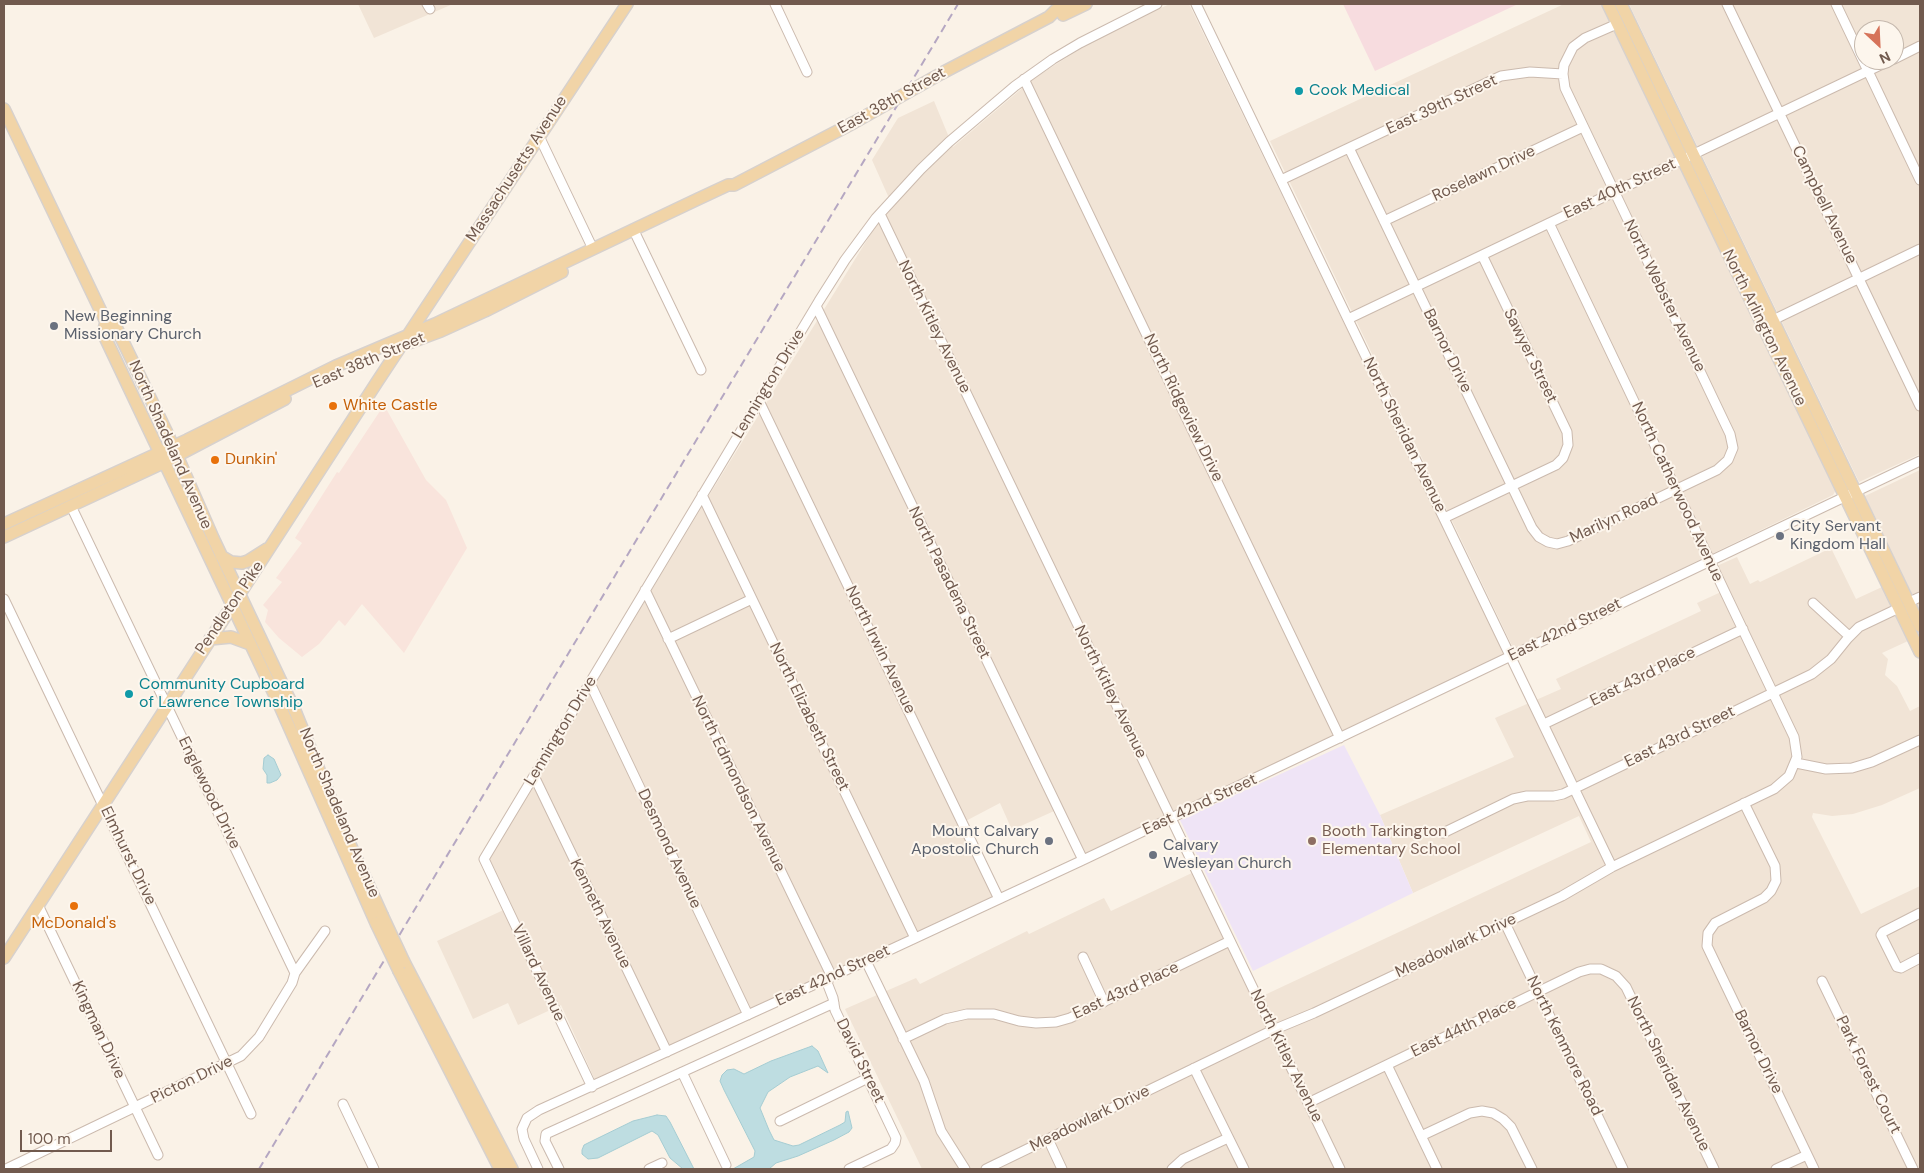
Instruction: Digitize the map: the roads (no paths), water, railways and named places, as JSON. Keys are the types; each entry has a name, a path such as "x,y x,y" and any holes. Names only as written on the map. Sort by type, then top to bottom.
{"main road":[{"name":"Massachusetts Avenue","path":"408,335 627,4"},
{"name":"East 38th Street","path":"174,451 336,366 408,335 712,192 728,185 734,185 854,123 998,42 1049,17 1056,10 1070,4"},
{"name":"East 38th Street","path":"1049,17 1059,17 1086,4"},
{"name":"North Arlington Avenue","path":"1608,4 1904,605 1920,652"},
{"name":"North Arlington Avenue","path":"1620,4 1773,320 1850,494"},
{"name":"North Shadeland Avenue","path":"4,110 7,123 106,322 116,327 298,718 379,919"},
{"name":"East 38th Street","path":"4,537 71,506 162,457 319,381 485,311 731,191 734,185"},
{"name":"North Shadeland Avenue","path":"106,322 103,333 233,606 401,967 500,1169"},
{"name":"Pendleton Pike","path":"4,958 408,335"},
{"name":"East 38th Street","path":"4,524 162,457"},
{"path":"221,556 231,562 242,563 271,547"},
{"name":"North Arlington Avenue","path":"1904,605 1920,626"},
{"path":"210,639 231,637 250,644"},
{"name":"North Shadeland Avenue","path":"401,967 512,1169"}],"street":[{"path":"775,4 807,72"},
{"name":"Lennington Drive","path":"484,859 816,306 845,260 880,214 948,142 1024,79 1080,43 1157,4"},
{"name":"North Sheridan Avenue","path":"1196,4 1612,866"},
{"name":"Campbell Avenue","path":"1727,4 1920,406"},
{"path":"1836,4 1920,180"},
{"path":"1562,74 1568,55 1580,41 1617,24"},
{"name":"East 40th Street","path":"1904,53 1920,46"},
{"name":"East 40th Street","path":"1348,319 1868,71"},
{"name":"East 39th Street","path":"1281,180 1501,76 1536,72 1562,74"},
{"name":"North Webster Avenue","path":"1562,74 1566,92 1731,435"},
{"name":"North Ridgeview Drive","path":"1024,79 1340,738"},
{"name":"Roselawn Drive","path":"1384,221 1583,127"},
{"path":"539,136 593,249"},
{"name":"Barnor Drive","path":"1349,148 1534,531 1544,540 1554,543"},
{"name":"North Kitley Avenue","path":"880,214 1340,1169"},
{"name":"North Catherwood Avenue","path":"1549,223 1795,739 1796,762"},
{"path":"636,236 701,370"},
{"path":"1773,320 1920,249"},
{"name":"Sawyer Street","path":"1482,255 1567,432 1568,445 1563,458 1556,465 1512,486"},
{"name":"North Pasadena Street","path":"816,306 1083,860"},
{"name":"North Irwin Avenue","path":"759,401 999,899"},
{"name":"Marilyn Road","path":"1554,543 1568,541 1717,470 1725,464 1732,454 1733,442 1731,435"},
{"name":"East 42nd Street","path":"538,1169 524,1140 522,1129 525,1121 539,1110 1083,860 1920,461"},
{"path":"1444,518 1512,486"},
{"name":"North Elizabeth Street","path":"702,495 915,938"},
{"name":"Englewood Drive","path":"71,506 295,973"},
{"name":"North Edmondson Avenue","path":"645,590 829,978"},
{"name":"East 43rd Street","path":"1443,833 1513,799 1530,796 1554,796 1574,788 1812,674 1836,655 1849,636 1866,623 1920,597"},
{"name":"Elmhurst Drive","path":"4,599 251,1114"},
{"path":"668,639 752,599"},
{"path":"1813,603 1849,636"},
{"name":"East 43rd Place","path":"1544,724 1743,629"},
{"name":"Desmond Avenue","path":"590,682 748,1015"},
{"path":"1796,762 1826,769 1852,768 1872,762 1920,740"},
{"name":"Meadowlark Drive","path":"986,1169 1273,1030 1314,1013 1562,896 1612,866 1781,784 1790,776 1796,762"},
{"name":"Kenneth Avenue","path":"534,776 667,1052"},
{"name":"Barnor Drive","path":"1744,803 1775,866 1775,885 1764,898 1713,924 1708,933 1708,949 1814,1169"},
{"name":"Villard Avenue","path":"484,859 592,1087"},
{"name":"Kingman Drive","path":"38,905 158,1155"},
{"path":"1920,913 1883,932 1881,935 1897,967 1901,968 1920,958"},
{"name":"North Kenmore Road","path":"1505,923 1623,1169"},
{"name":"Picton Drive","path":"4,1169 228,1064 246,1053 259,1038 292,983 295,973 325,931"},
{"name":"East 43rd Place","path":"903,1039 945,1019 959,1015 985,1013 1025,1022 1050,1022 1075,1016 1230,941"},
{"path":"1083,957 1104,1002"},
{"path":"866,961 924,1081 941,1131 965,1169"},
{"name":"East 44th Place","path":"1308,1103 1538,992 1590,969 1609,972 1621,980"},
{"name":"David Street","path":"829,978 835,1010 895,1133 896,1142 891,1149 849,1169"},
{"name":"North Sheridan Avenue","path":"1621,980 1714,1169"},
{"name":"Park Forest Court","path":"1822,981 1913,1169"},
{"name":"East 42nd Street","path":"559,1169 545,1141 545,1136 834,1003"},
{"path":"1386,1065 1437,1169"},
{"path":"1194,1068 1244,1169"},
{"path":"682,1072 726,1165"},
{"path":"780,1121 868,1078"},
{"path":"343,1104 374,1169"},
{"path":"1421,1136 1470,1113 1482,1111 1493,1113 1511,1127 1532,1169"},
{"path":"1172,1169 1183,1159 1228,1138"},
{"path":"1048,1139 1062,1169"},
{"path":"1776,1169 1807,1154"},
{"path":"650,1169 662,1163"}],"water":[{"path":"268,755 274,759 281,775 277,780 270,783 267,783 267,775 263,769 264,758"},
{"path":"812,1046 818,1051 828,1073 818,1066 790,1077 768,1092 760,1108 769,1130 774,1140 793,1146 799,1145 845,1122 846,1112 848,1111 852,1128 849,1132 834,1140 798,1156 776,1163 769,1169 733,1169 754,1157 755,1151 720,1081 722,1075 727,1070 734,1069 744,1074 771,1061"},
{"path":"657,1115 666,1116 694,1169 683,1169 670,1158 658,1135 652,1131 598,1158 588,1159 582,1154 584,1145 633,1121"}],"railway":[{"path":"259,1169 958,4"}],"place":[{"name":"Cook Medical","path":"1299,91"},
{"name":"New Beginning Missionary Church","path":"54,326"},
{"name":"White Castle","path":"333,406"},
{"name":"Dunkin'","path":"215,460"},
{"name":"City Servant Kingdom Hall","path":"1780,536"},
{"name":"Community Cupboard of Lawrence Township","path":"129,694"},
{"name":"Mount Calvary Apostolic Church","path":"1049,841"},
{"name":"Booth Tarkington Elementary School","path":"1312,841"},
{"name":"Calvary Wesleyan Church","path":"1153,855"},
{"name":"McDonald's","path":"74,906"}]}
